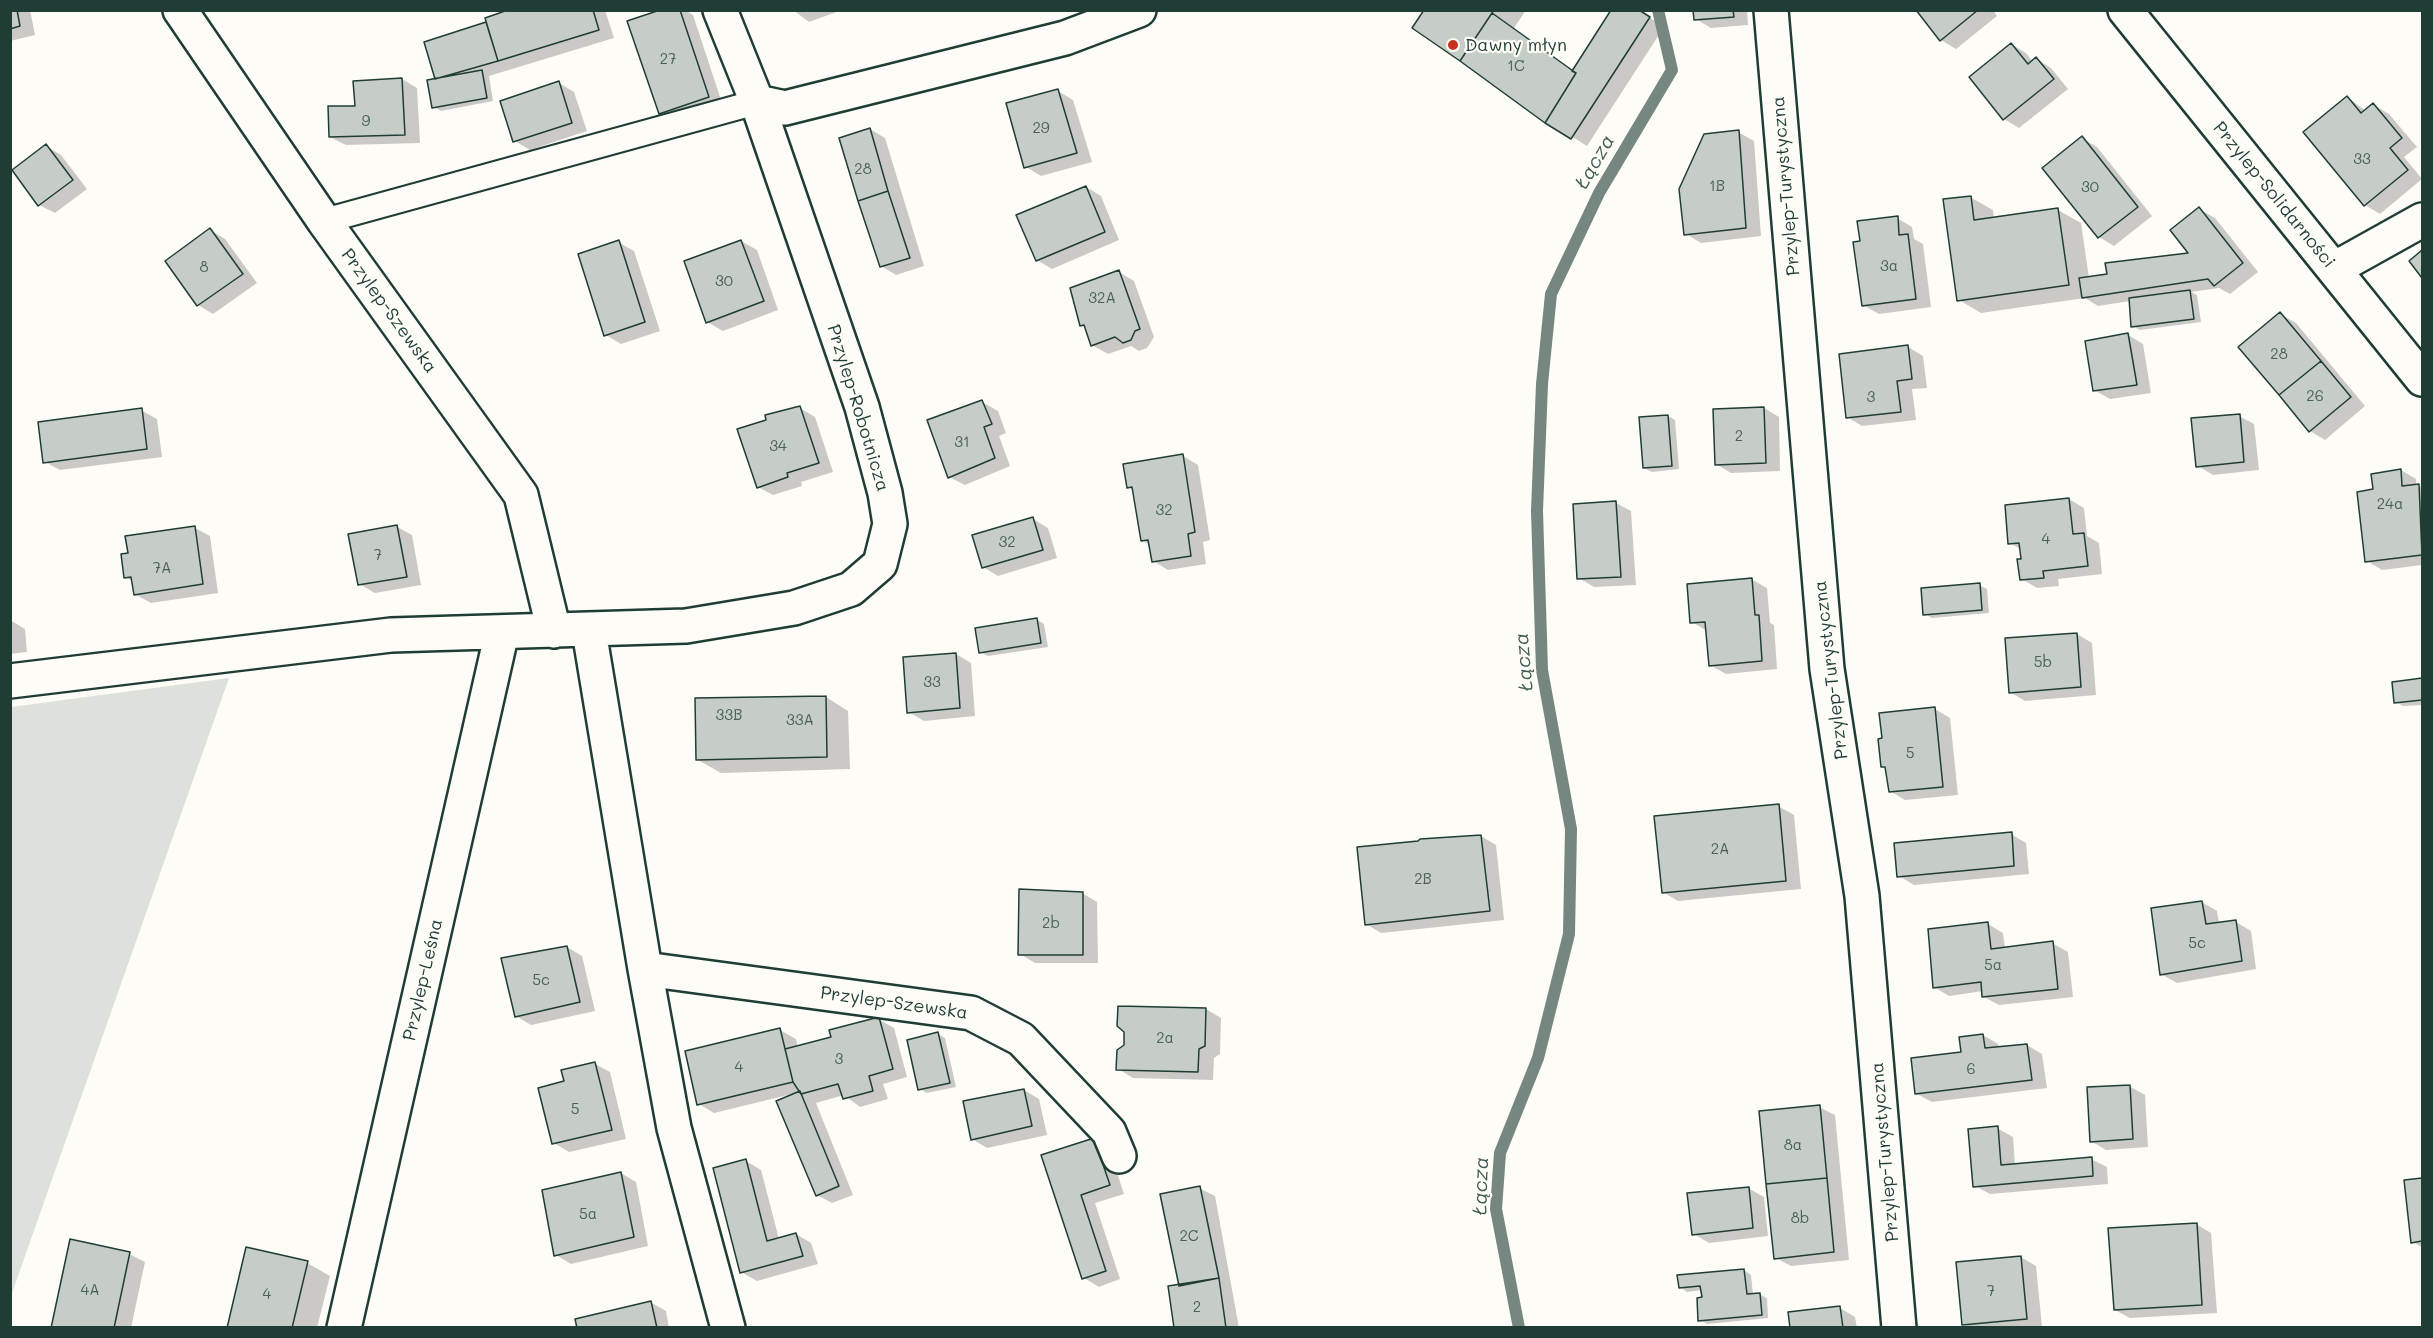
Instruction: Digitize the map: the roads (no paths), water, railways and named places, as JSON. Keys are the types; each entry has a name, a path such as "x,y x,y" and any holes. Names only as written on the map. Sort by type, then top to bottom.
{"street":[{"name":"Przylep-Szewska","path":"180,10 324,221 521,495 554,631"},
{"name":"Przylep-Robotnicza","path":"589,631 686,626 794,608 851,589 880,564 890,524 882,482 862,407 756,102 720,10"},
{"path":"756,102 784,108 1065,38 1139,10"},
{"name":"Przylep-Turystyczna","path":"1771,10 1827,669 1862,896 1899,1328"},
{"name":"Przylep-Solidarności","path":"2125,10 2422,380"},
{"path":"2334,269 2422,220"},
{"path":"10,681 392,635 589,631 674,1128 728,1328"},
{"name":"Przylep-Leśna","path":"344,1328 502,632"},
{"name":"Przylep-Szewska","path":"645,969 971,1013 1020,1039 1109,1132 1119,1156"}],"lane":[{"path":"324,221 756,102"}],"waterway":[{"name":"Łącza","path":"1519,1328 1496,1209 1500,1153 1538,1058 1569,934 1571,829 1542,670 1537,511 1542,384 1551,294 1599,193 1672,70 1658,10"}],"place":[{"name":"Dawny młyn","path":"1453,45"}]}
